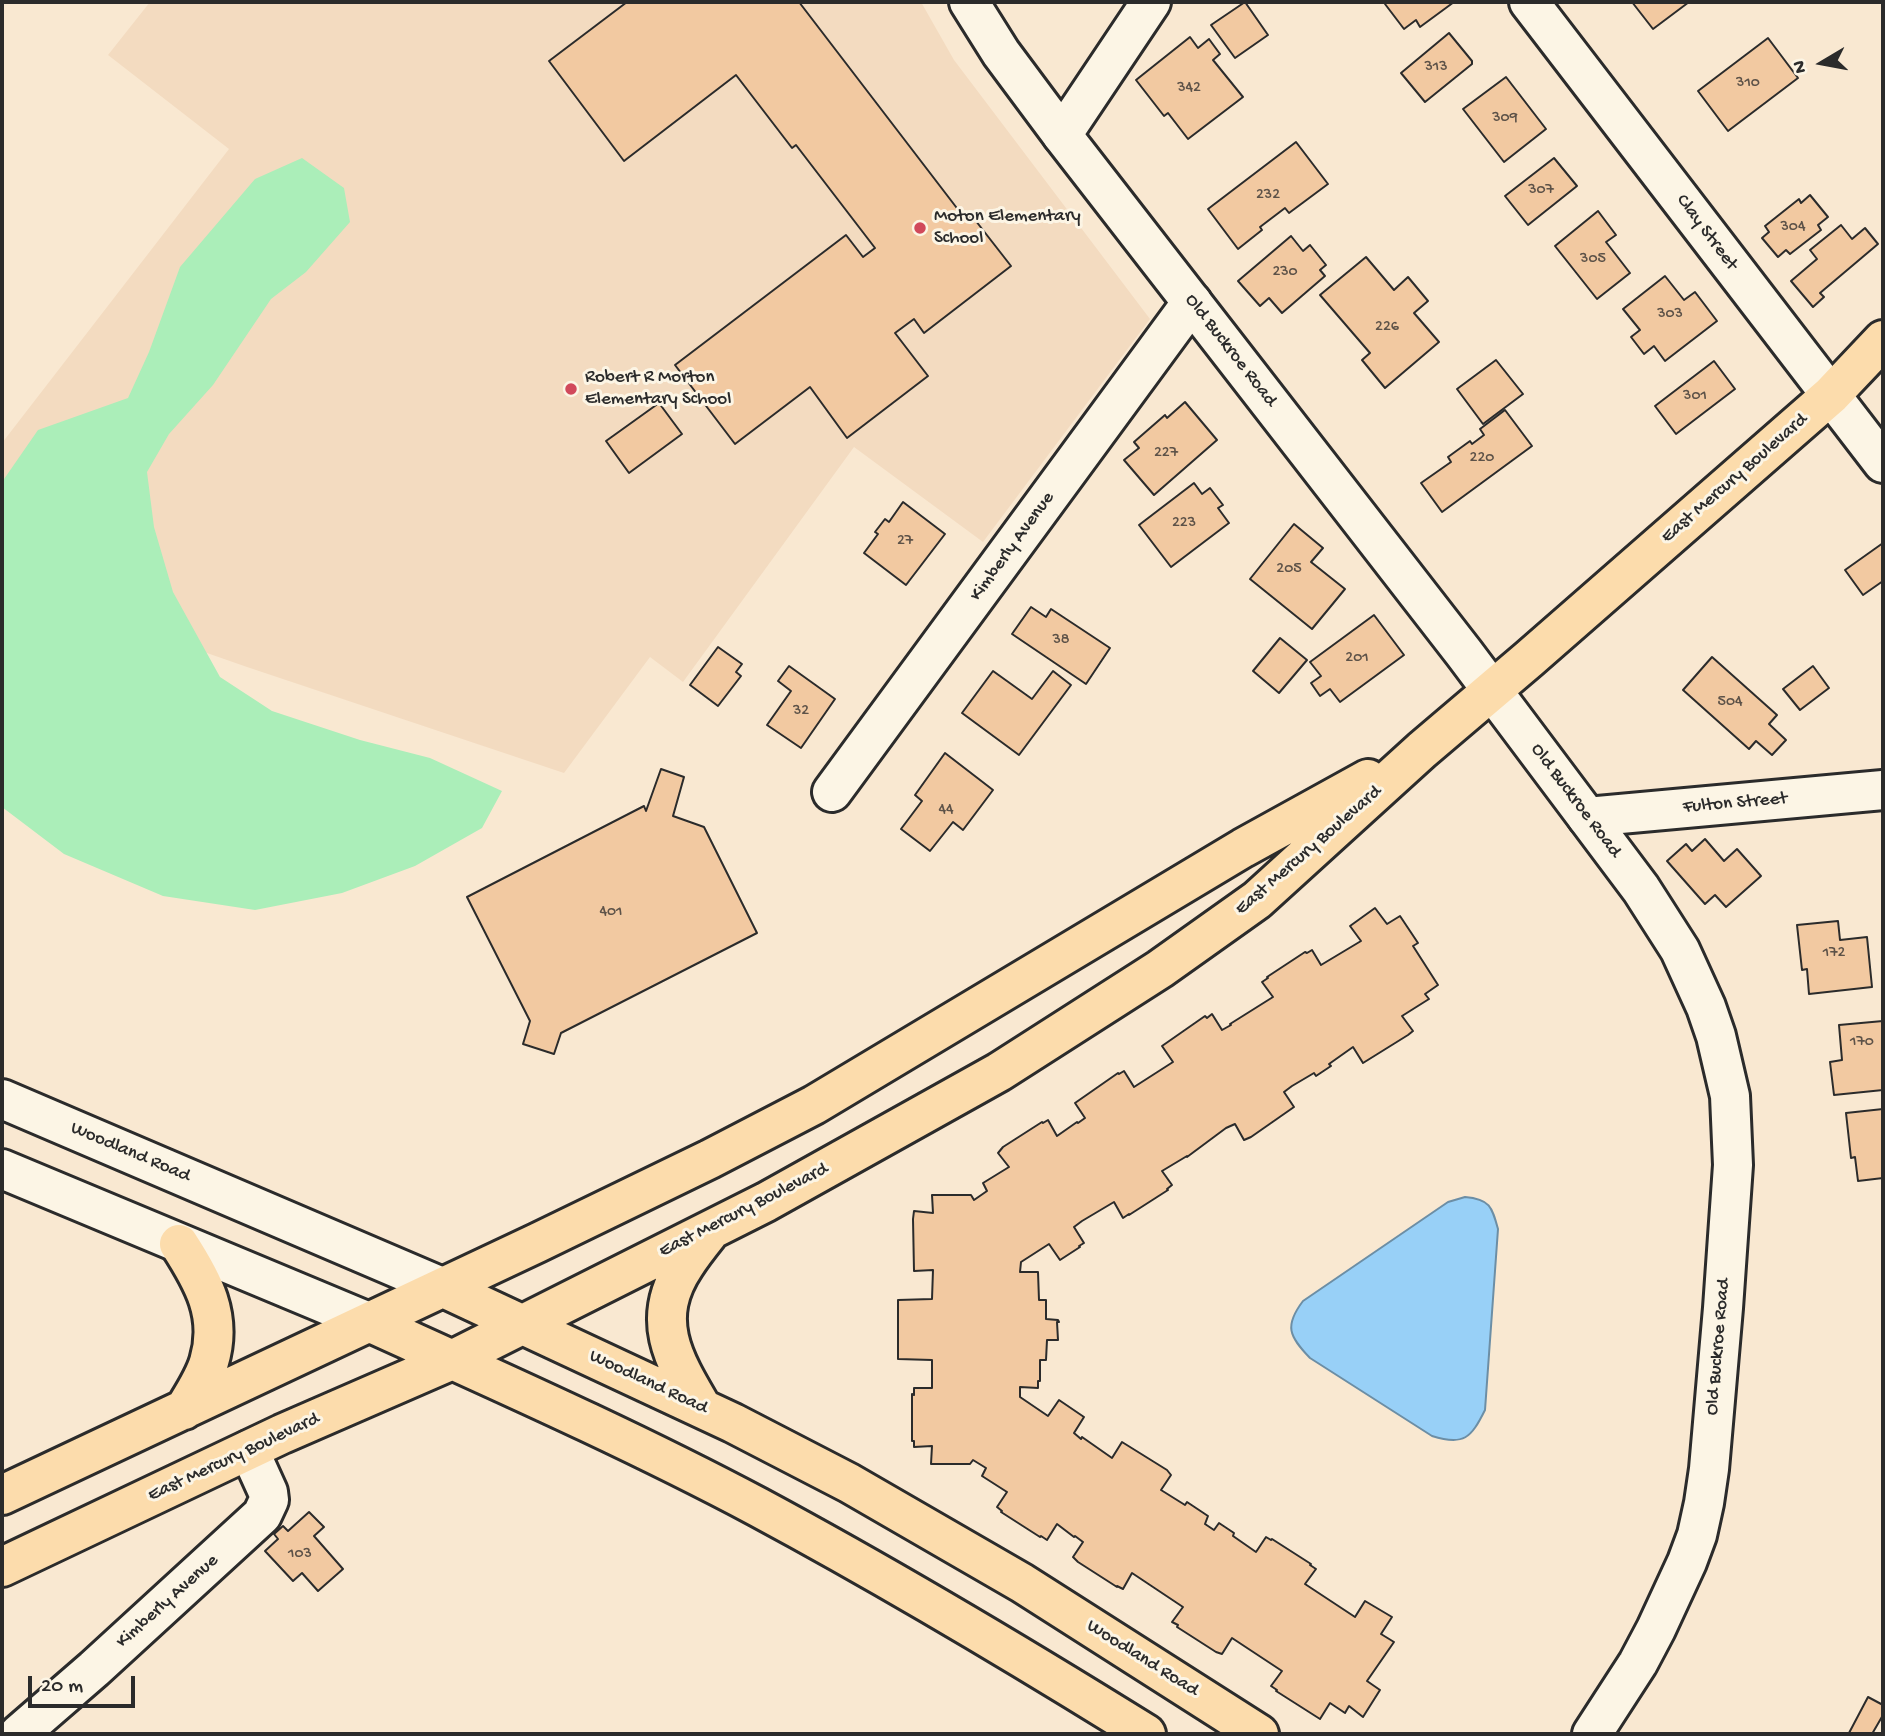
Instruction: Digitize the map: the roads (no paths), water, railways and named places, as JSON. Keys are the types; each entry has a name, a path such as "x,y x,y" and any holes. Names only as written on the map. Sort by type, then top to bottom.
{"main road":[{"name":"East Mercury Boulevard","path":"2,1567 250,1450 452,1360 712,1229 801,1183 999,1072 1160,969 1257,900 1422,750 1831,396 1883,340"},
{"name":"East Mercury Boulevard","path":"2,1496 444,1288 710,1159 814,1105 1243,848 1422,750"},
{"path":"702,1408 674,1357 666,1316 678,1277 712,1229"},
{"path":"179,1244 197,1271 213,1313 210,1360 184,1410"},
{"name":"Woodland Road","path":"444,1288 702,1408 849,1483 1022,1583 1259,1734"},
{"path":"371,1323 584,1420 756,1507 933,1605 1146,1734"}],"street":[{"name":"Old Buckroe Road","path":"969,2 1001,53 1062,135 1492,691 1641,889 1671,934 1706,1007 1716,1036 1730,1096 1733,1164 1709,1469 1697,1535 1676,1588 1625,1685 1592,1734"},
{"path":"1062,135 1151,2"},
{"name":"Clay Street","path":"1529,2 1883,463"},
{"name":"Kimberly Avenue","path":"832,792 1192,302"},
{"name":"Fulton Street","path":"1587,817 1883,790"},
{"name":"Woodland Road","path":"2,1098 444,1288"},
{"path":"2,1169 371,1323"},
{"name":"Kimberly Avenue","path":"19,1734 262,1515 269,1500 268,1492 250,1450"}],"water":[{"path":"1465,1197 1485,1202 1494,1215 1498,1229 1485,1410 1471,1433 1459,1440 1452,1440 1432,1436 1310,1358 1297,1343 1291,1331 1291,1324 1303,1301 1448,1202"}],"place":[{"name":"Moton Elementary School","path":"920,228"},
{"name":"Robert R Morton Elementary School","path":"571,389"}]}
